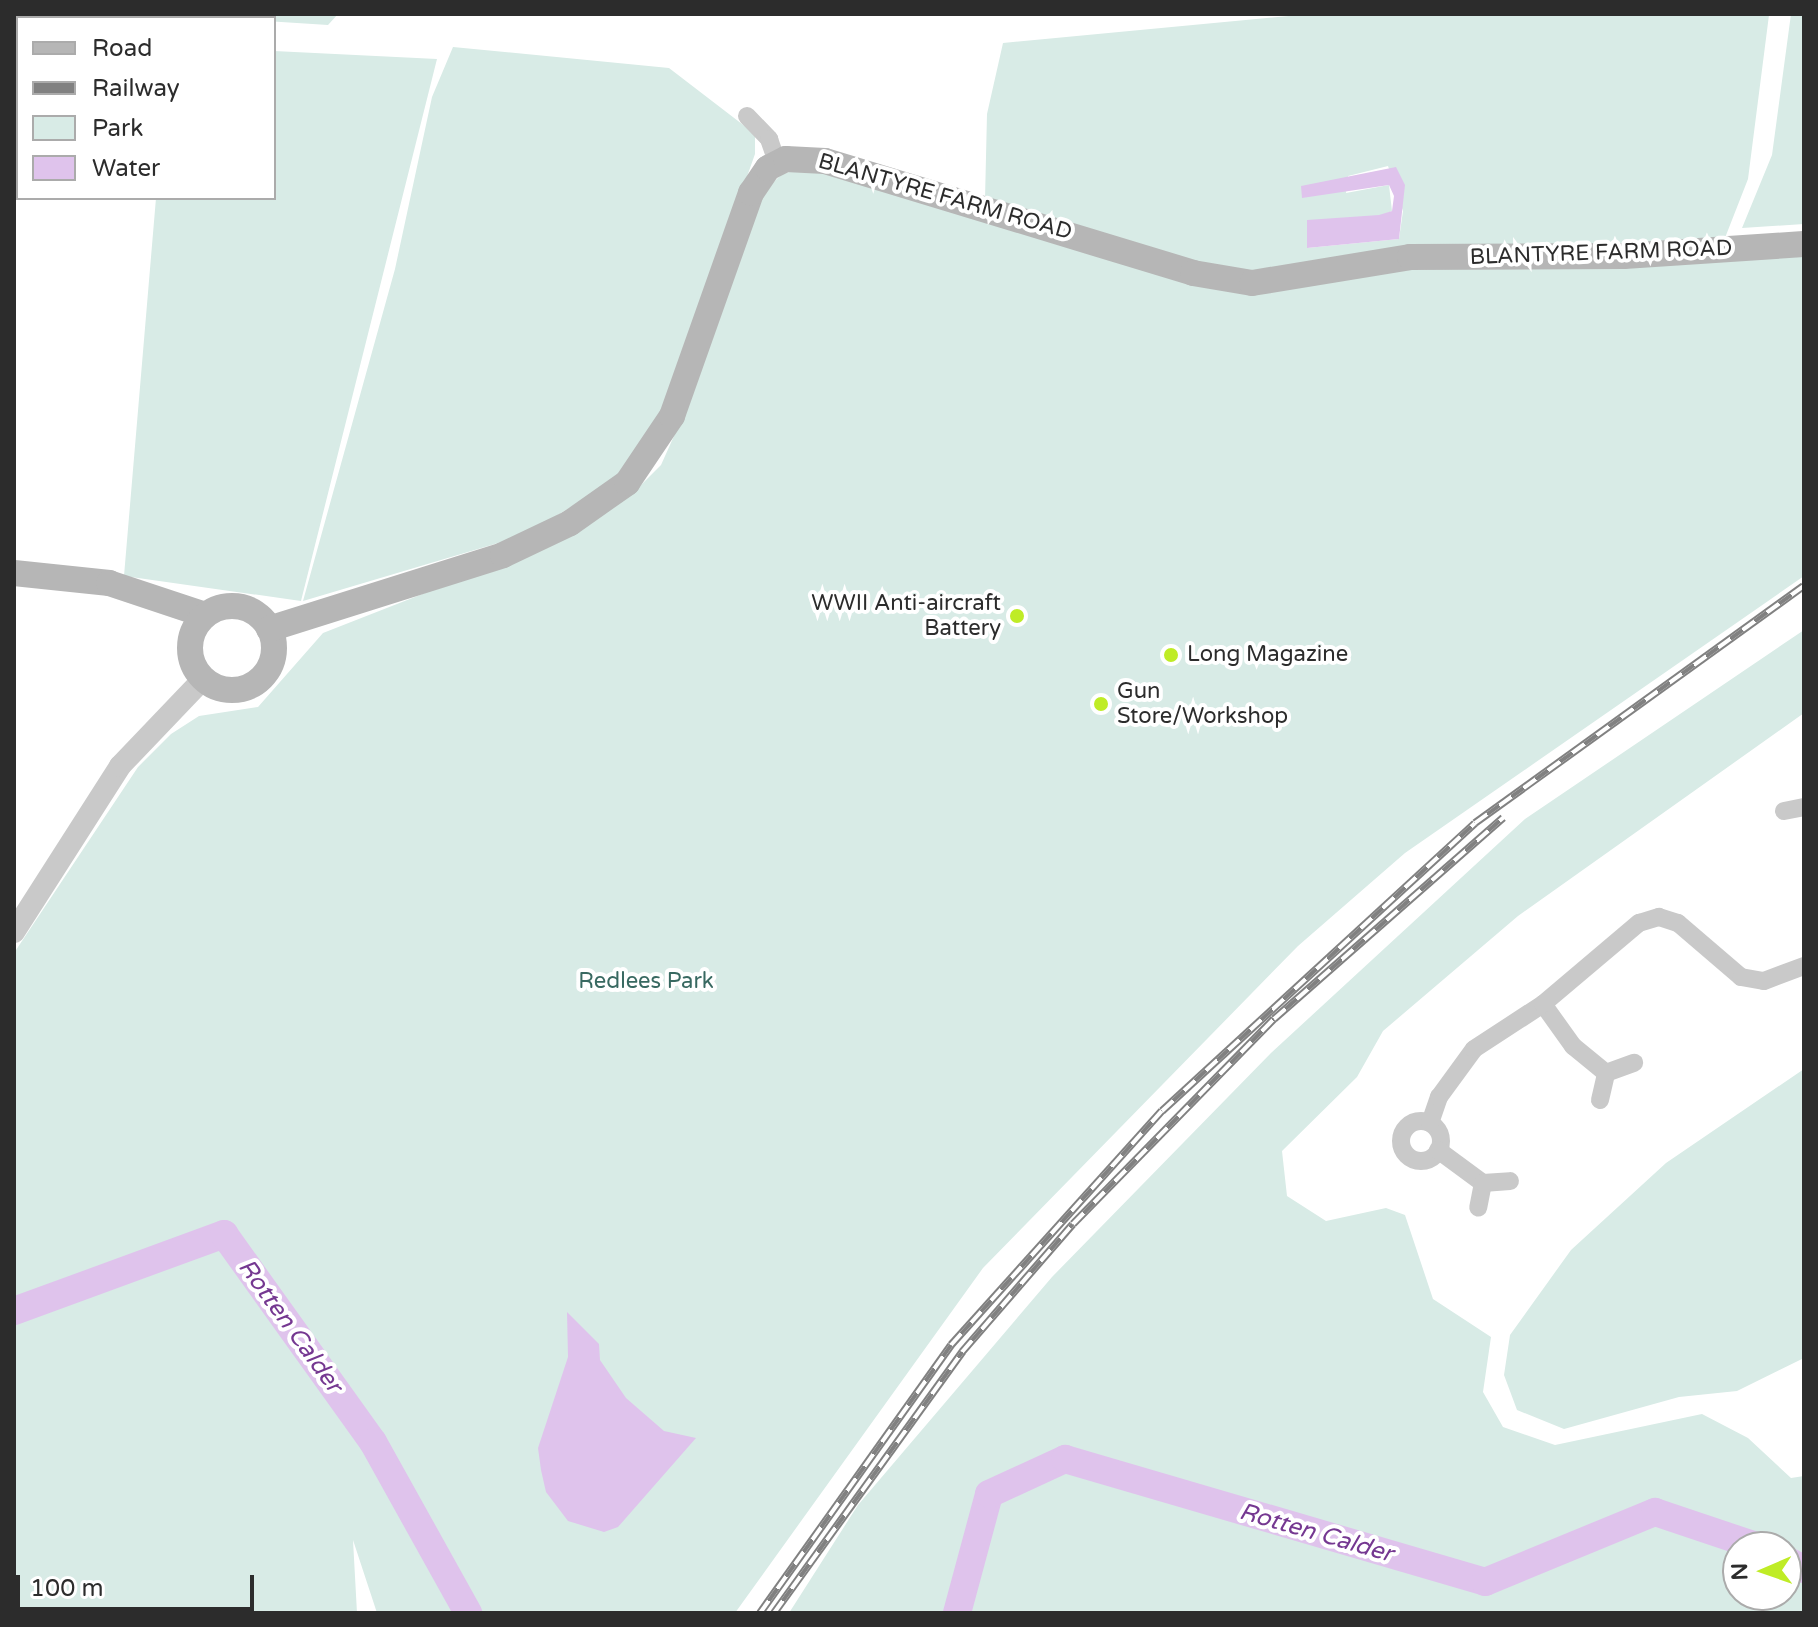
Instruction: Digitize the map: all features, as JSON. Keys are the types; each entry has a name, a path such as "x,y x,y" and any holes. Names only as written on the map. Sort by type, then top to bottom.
{"main road":[{"name":"BLANTYRE FARM ROAD","path":"777,162 825,161 1241,282 1410,257 1636,256 1804,244"},
{"path":"269,629 503,555 584,515 627,483 666,429 751,193 777,162"},
{"path":"14,573 109,583 205,615 244,607 269,629 272,661 256,683 229,691 203,679 190,640 205,615"}],"street":[{"path":"747,116 769,139 777,162"},
{"path":"14,932 120,766 203,679"},
{"path":"1784,811 1804,807"},
{"path":"1430,1123 1439,1097 1474,1049 1543,1004 1608,945 1659,917 1678,923 1741,977 1764,981 1804,966"},
{"path":"1543,1004 1573,1046 1606,1073"},
{"path":"1606,1073 1634,1063"},
{"path":"1600,1100 1606,1073"},
{"path":"1412,1123 1430,1123 1439,1133 1438,1150 1421,1161 1402,1146 1412,1123"},
{"path":"1438,1150 1483,1183 1510,1181"},
{"path":"1478,1208 1483,1183"}],"green space":[{"path":"159,14 338,14 328,25 276,22 276,16"},
{"path":"1310,14 1769,15 1748,179 1723,243 1235,273 985,199 987,114 1003,43","holes":["1388,166 1403,211 1399,239 1307,248 1392,211 1389,185 1346,193 1348,176"]},
{"path":"1791,14 1804,14 1804,224 1742,228 1772,155"},
{"path":"453,47 669,68 755,134 755,154 664,411 612,482 525,535 303,601 395,269 432,97"},
{"path":"276,51 437,59 301,601 124,576 156,200 276,200"},
{"name":"Redlees Park","path":"808,167 1189,280 1804,252 1804,576 1405,853 1298,946 983,1268 735,1613 377,1613 353,1540 357,1613 14,1613 14,953 138,767 171,734 199,716 258,707 323,633 471,575 637,489 661,465 674,436 762,193 782,174"},
{"path":"1804,630 1804,713 1518,916 1383,1031 1357,1077 1282,1151 1287,1196 1326,1221 1386,1208 1405,1215 1433,1299 1491,1337 1483,1392 1503,1427 1555,1445 1702,1414 1748,1438 1791,1478 1804,1476 1804,1613 789,1613 858,1505 1052,1277 1271,1053 1525,819"},
{"path":"1804,1069 1804,1358 1737,1391 1679,1397 1564,1429 1517,1410 1504,1375 1510,1335 1571,1250 1666,1163"}],"water":[{"path":"1396,167 1405,185 1399,239 1307,248 1307,220 1379,215 1392,211 1394,196 1389,185 1302,198 1301,186"},
{"path":"567,1312 599,1344 600,1360 626,1398 664,1431 696,1438 618,1527 604,1532 568,1521 546,1492 541,1470 538,1448 568,1357"}],"waterway":[{"name":"Rotten Calder","path":"14,1311 224,1234 373,1442 468,1613"},
{"name":"Rotten Calder","path":"957,1613 989,1494 1065,1459 1485,1582 1655,1512 1722,1535"}],"railway":[{"path":"760,1613 951,1345 1162,1111 1475,823 1804,586"},
{"path":"774,1613 962,1352 1073,1224 1274,1019 1503,818"}],"place":[{"name":"WWII Anti-aircraft Battery","path":"1017,616"},
{"name":"Long Magazine","path":"1171,655"},
{"name":"Gun Store/Workshop","path":"1101,704"}]}
